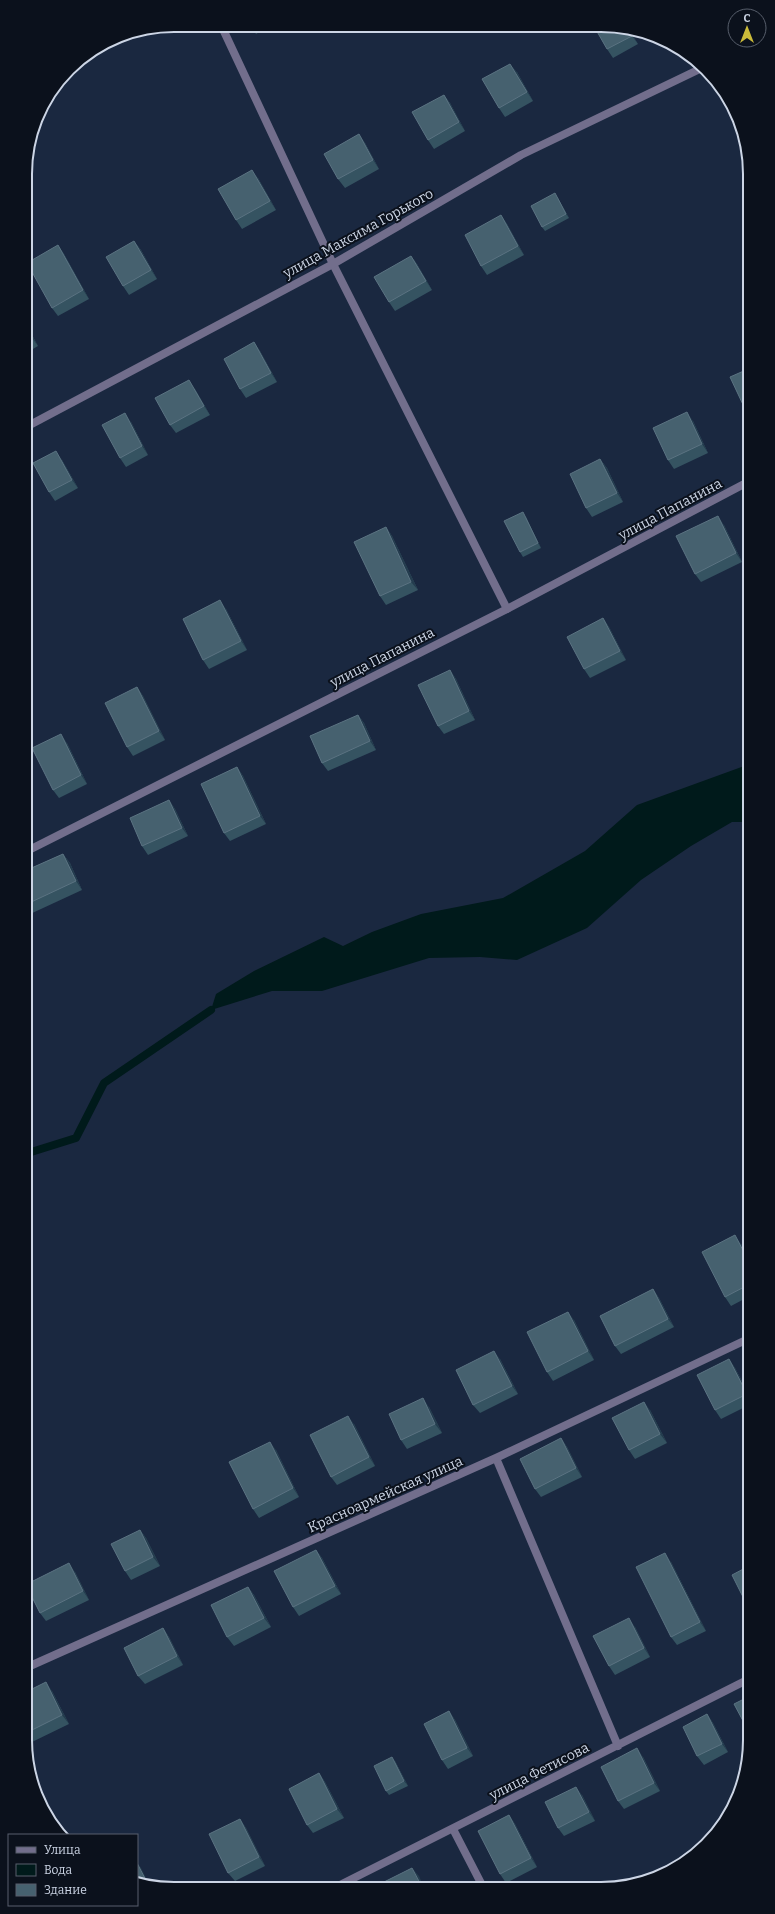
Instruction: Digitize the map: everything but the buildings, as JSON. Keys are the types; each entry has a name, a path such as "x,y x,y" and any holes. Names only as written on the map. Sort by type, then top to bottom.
{"street":[{"path":"224,32 333,264 507,609"},
{"name":"улица Максима Горького","path":"32,424 333,264 521,155 698,70"},
{"name":"улица Папанина","path":"32,848 507,609 743,485"},
{"name":"Красноармейская улица","path":"32,1665 496,1458 743,1342"},
{"path":"496,1458 618,1746"},
{"name":"улица Фетисова","path":"346,1882 743,1683"},
{"path":"454,1829 480,1882"}],"water":[{"path":"743,766 743,822 732,822 691,846 641,880 587,928 517,960 480,957 429,958 322,991 272,991 211,1010 216,994 254,971 324,937 343,946 372,932 421,914 503,898 585,851 637,805"}],"waterway":[{"path":"32,1152 76,1138 104,1083 211,1010"}]}
